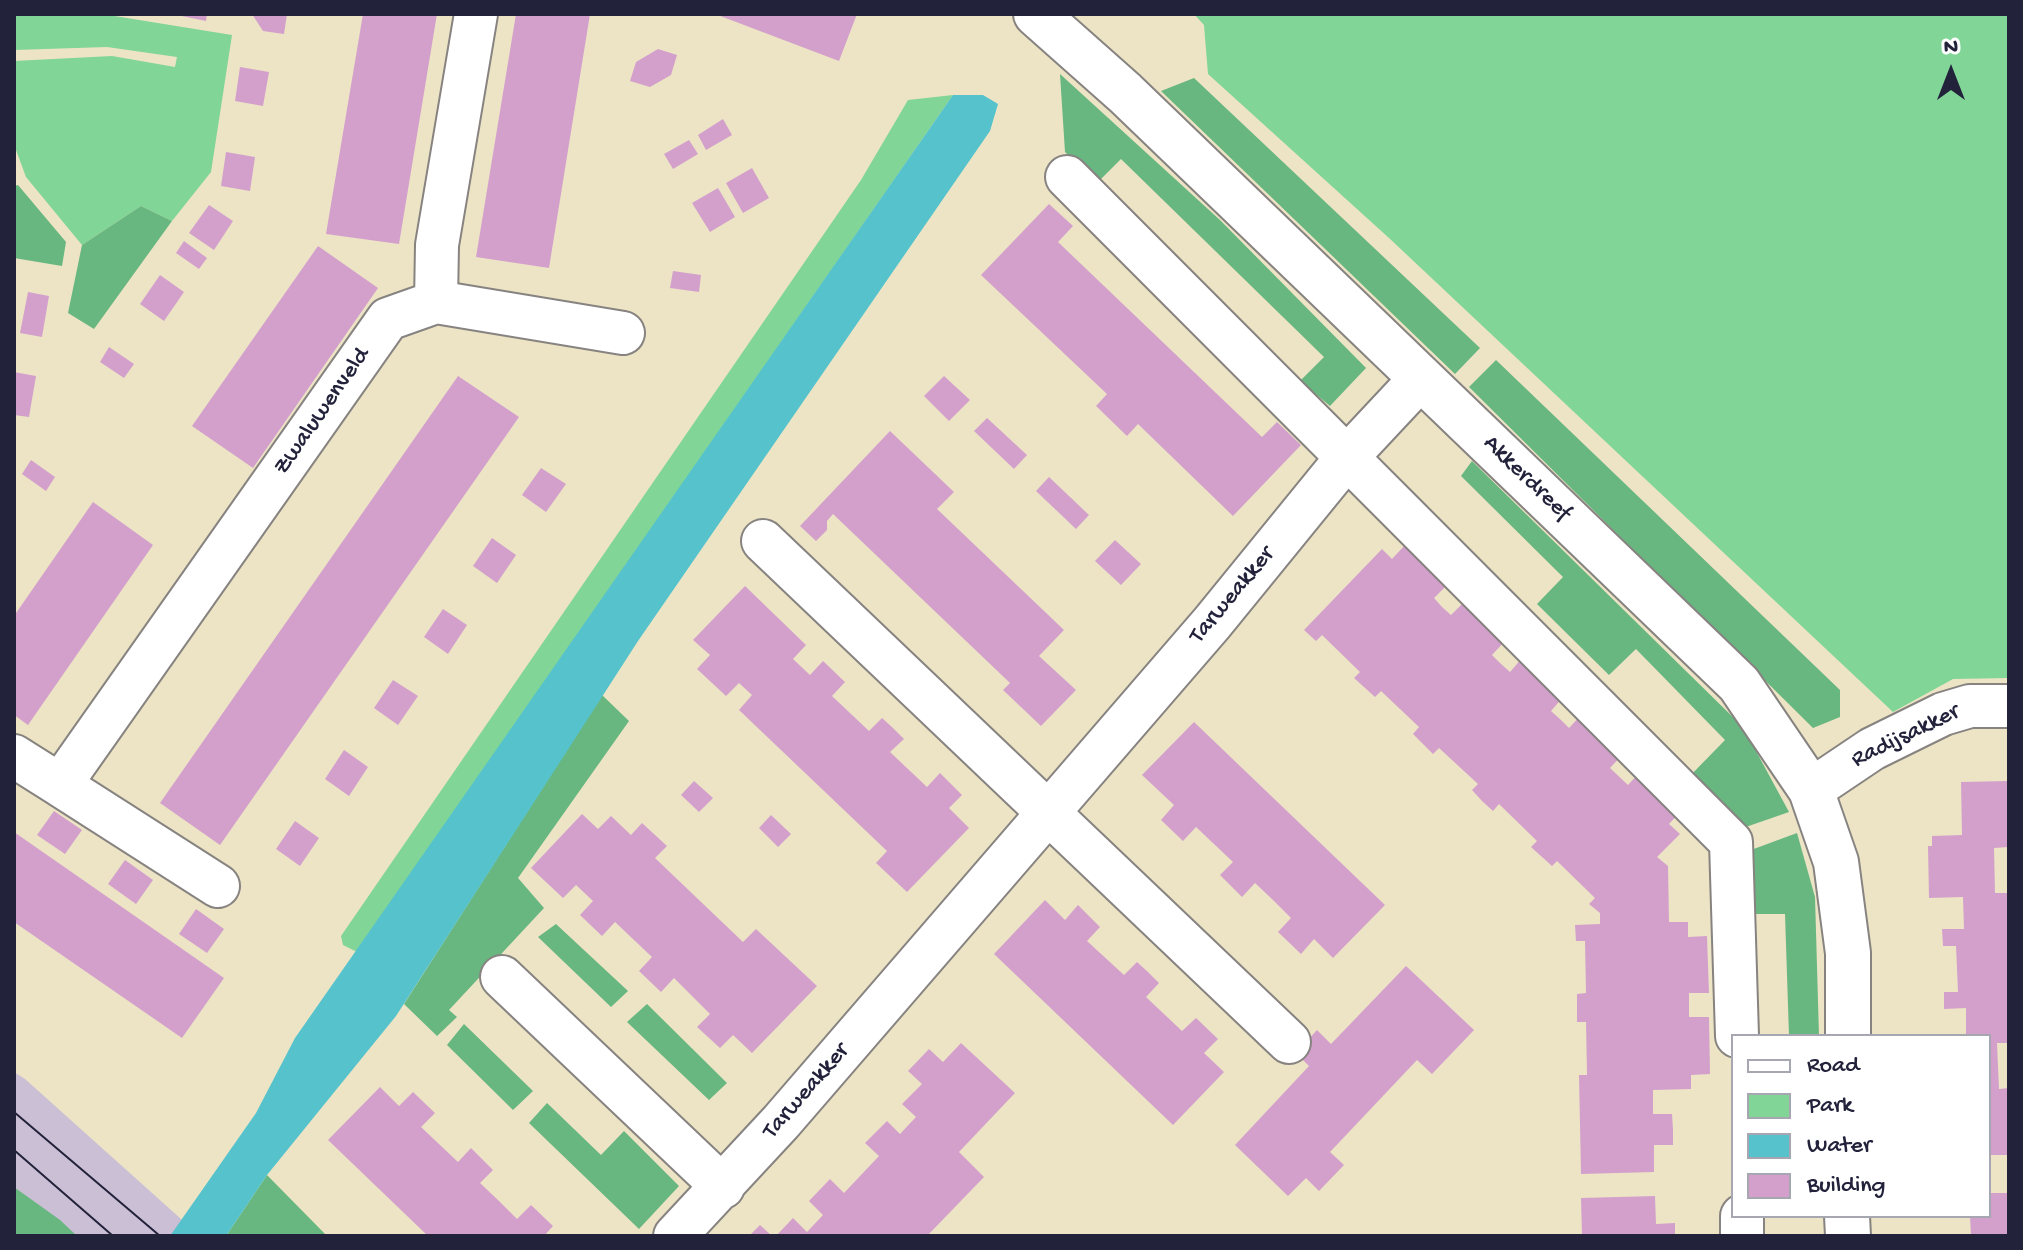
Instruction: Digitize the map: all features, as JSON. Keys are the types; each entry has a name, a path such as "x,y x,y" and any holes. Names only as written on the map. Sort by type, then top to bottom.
{"street":[{"path":"476,14 437,245 436,302 623,333"},
{"name":"Akkerdreef","path":"1036,14 1125,93 1739,684 1811,790 1836,862 1848,953 1848,1034"},
{"path":"1067,177 1731,842 1737,1034"},
{"name":"Zwaluwenveld","path":"60,785 388,319 436,302"},
{"name":"Tarweakker","path":"675,1236 723,1187 1212,623 1348,456 1421,378"},
{"path":"763,541 1289,1042"},
{"name":"Radijsakker","path":"1811,790 1872,749 1943,714 1970,706 2009,706"},
{"path":"14,756 218,886"},
{"path":"502,977 723,1187"}],"shaded area":[{"path":"14,1072 200,1236 77,1236 14,1187"}],"green space":[{"path":"14,14 102,14 232,35 211,172 172,221 141,206 82,245 26,177 16,150 14,61 112,56 175,67 177,57 107,47 14,50"},
{"path":"1194,14 2009,14 2008,678 1953,679 1893,712 1389,238 1208,74 1204,25"},
{"path":"1060,74 1220,220 1366,368 1330,406 1300,381 1324,357 1121,159 1097,183 1065,152"},
{"path":"1194,78 1480,348 1455,374 1161,91"},
{"path":"953,95 357,952 343,945 341,936 861,180 908,100"},
{"path":"18,185 66,242 62,266 14,258 14,186"},
{"path":"141,206 172,221 94,329 68,313 82,245"},
{"path":"1496,360 1840,690 1840,717 1813,728 1469,387"},
{"path":"1472,461 1743,727 1789,812 1740,829 1688,778 1725,740 1636,649 1609,675 1537,604 1563,577 1461,476"},
{"path":"602,695 629,721 518,878 544,908 449,1010 457,1017 437,1036 404,1004"},
{"path":"1797,833 1815,897 1819,1034 1789,1034 1785,914 1750,914 1751,850"},
{"path":"556,924 628,991 611,1007 538,937"},
{"path":"647,1004 727,1083 709,1100 627,1022"},
{"path":"464,1024 533,1091 513,1110 447,1045"},
{"path":"547,1103 601,1155 624,1131 679,1186 639,1229 529,1123"},
{"path":"267,1175 327,1236 226,1236"},
{"path":"14,1187 60,1220 77,1236 14,1236"}],"water":[{"path":"953,95 983,95 998,104 990,131 638,641 396,1016 267,1175 226,1236 170,1236 256,1113 295,1038"}],"building":[{"path":"172,14 207,14 206,21"},
{"path":"252,14 287,14 284,34 263,31"},
{"path":"363,14 437,14 399,244 326,234"},
{"path":"516,14 590,14 549,268 476,257"},
{"path":"715,14 857,14 839,61"},
{"path":"658,49 677,55 671,75 650,87 630,81 636,62"},
{"path":"240,67 269,72 263,106 235,101"},
{"path":"723,119 732,135 706,150 698,135"},
{"path":"689,140 698,154 673,169 664,154"},
{"path":"226,152 255,157 250,191 221,186"},
{"path":"752,168 769,198 743,213 726,183"},
{"path":"718,188 735,217 710,232 692,203"},
{"path":"1049,204 1073,226 1058,242 1262,437 1277,422 1301,445 1233,516 1138,424 1127,436 1096,406 1107,394 981,275"},
{"path":"209,205 233,221 214,250 189,233"},
{"path":"184,241 207,258 199,269 176,253"},
{"path":"318,246 378,288 253,468 192,426"},
{"path":"673,271 701,275 699,292 670,288"},
{"path":"160,275 184,292 164,321 140,304"},
{"path":"28,292 49,296 42,337 20,333"},
{"path":"109,347 134,364 124,378 100,362"},
{"path":"14,372 36,376 29,417 14,415"},
{"path":"458,376 519,417 220,845 160,803"},
{"path":"944,376 970,400 949,421 924,396"},
{"path":"987,418 1027,455 1014,469 974,431"},
{"path":"890,431 954,492 937,509 1064,630 1039,656 1076,690 1041,726 1003,690 1010,683 833,514 827,521 827,530 816,541 800,526"},
{"path":"31,460 55,477 46,491 22,474"},
{"path":"541,468 566,484 546,512 522,495"},
{"path":"1049,477 1089,515 1076,529 1036,491"},
{"path":"93,502 153,545 28,725 14,715 14,616"},
{"path":"492,538 516,555 497,583 473,566"},
{"path":"1115,540 1141,564 1121,585 1095,561"},
{"path":"1405,545 1447,585 1434,598 1442,607 1451,615 1464,602 1505,641 1492,655 1500,663 1510,672 1523,657 1564,696 1551,711 1569,728 1582,714 1623,754 1610,768 1628,785 1641,771 1682,810 1669,824 1680,834 1657,857 1668,866 1669,922 1688,922 1688,937 1707,936 1709,993 1689,993 1689,1017 1709,1017 1710,1074 1691,1075 1691,1089 1653,1090 1653,1114 1672,1114 1673,1130 1673,1145 1654,1145 1654,1172 1581,1174 1579,1075 1587,1075 1586,1022 1577,1022 1577,994 1586,993 1585,941 1576,941 1575,925 1600,924 1600,913 1589,904 1595,898 1557,861 1552,866 1531,847 1537,841 1499,804 1493,811 1482,801 1472,790 1478,784 1439,748 1433,754 1413,734 1419,727 1381,691 1375,697 1354,678 1360,672 1322,635 1316,641 1304,630 1382,549 1392,559"},
{"path":"745,586 806,645 793,659 810,675 823,661 845,682 832,696 869,731 882,718 904,739 890,752 927,787 940,773 962,795 949,808 969,828 907,892 876,863 887,851 739,710 752,695 739,683 726,696 697,669 710,655 693,640"},
{"path":"443,609 467,625 448,654 424,637"},
{"path":"393,680 418,696 398,725 374,708"},
{"path":"1194,722 1385,905 1333,958 1314,939 1301,954 1278,932 1291,918 1273,900 1255,883 1242,897 1220,875 1233,862 1196,827 1183,841 1161,820 1174,805 1142,775"},
{"path":"344,750 368,767 349,796 325,779"},
{"path":"694,781 713,798 699,812 681,795"},
{"path":"2009,781 2009,847 1994,848 1995,893 2009,893 2009,1043 1997,1043 1999,1089 2009,1088 2009,1155 1991,1155 1991,1034 1966,1034 1966,1008 1944,1009 1944,992 1958,992 1956,946 1943,946 1942,929 1964,929 1963,897 1929,898 1928,846 1932,846 1932,836 1962,835 1961,782"},
{"path":"54,811 82,830 65,854 37,835"},
{"path":"582,814 598,829 611,816 631,835 642,823 667,846 655,858 743,942 756,929 817,986 752,1053 733,1035 720,1048 697,1027 710,1014 674,978 661,992 639,971 652,957 615,922 602,936 580,915 593,901 576,885 563,898 531,868"},
{"path":"771,815 791,834 778,847 759,828"},
{"path":"295,821 319,838 300,866 276,849"},
{"path":"14,832 224,978 182,1038 14,922"},
{"path":"125,860 153,880 136,904 108,884"},
{"path":"1045,900 1065,920 1078,905 1100,927 1087,941 1124,975 1137,962 1148,972 1159,983 1146,997 1182,1031 1196,1018 1218,1039 1204,1053 1224,1072 1173,1125 994,954"},
{"path":"196,909 224,929 207,953 179,934"},
{"path":"1406,966 1474,1030 1432,1074 1417,1060 1330,1152 1344,1165 1319,1191 1306,1178 1288,1196 1235,1145 1309,1066 1296,1053 1317,1030 1331,1044"},
{"path":"961,1043 1015,1093 959,1152 984,1177 927,1236 776,1236 793,1218 807,1232 823,1215 809,1201 830,1179 844,1193 879,1156 865,1143 887,1121 900,1134 916,1117 902,1104 922,1084 908,1071 929,1049 943,1062"},
{"path":"380,1087 399,1106 413,1092 435,1113 421,1127 458,1162 471,1148 493,1170 480,1183 517,1219 531,1205 553,1226 544,1236 428,1236 328,1140"},
{"path":"1991,1193 2009,1193 2009,1236 1971,1236 1970,1218 1991,1218"},
{"path":"1655,1196 1656,1224 1675,1223 1675,1236 1582,1236 1581,1198"},
{"path":"760,1225 772,1236 749,1236"}],"tram line":[{"path":"14,1112 160,1236"},
{"path":"14,1150 113,1236"}]}
